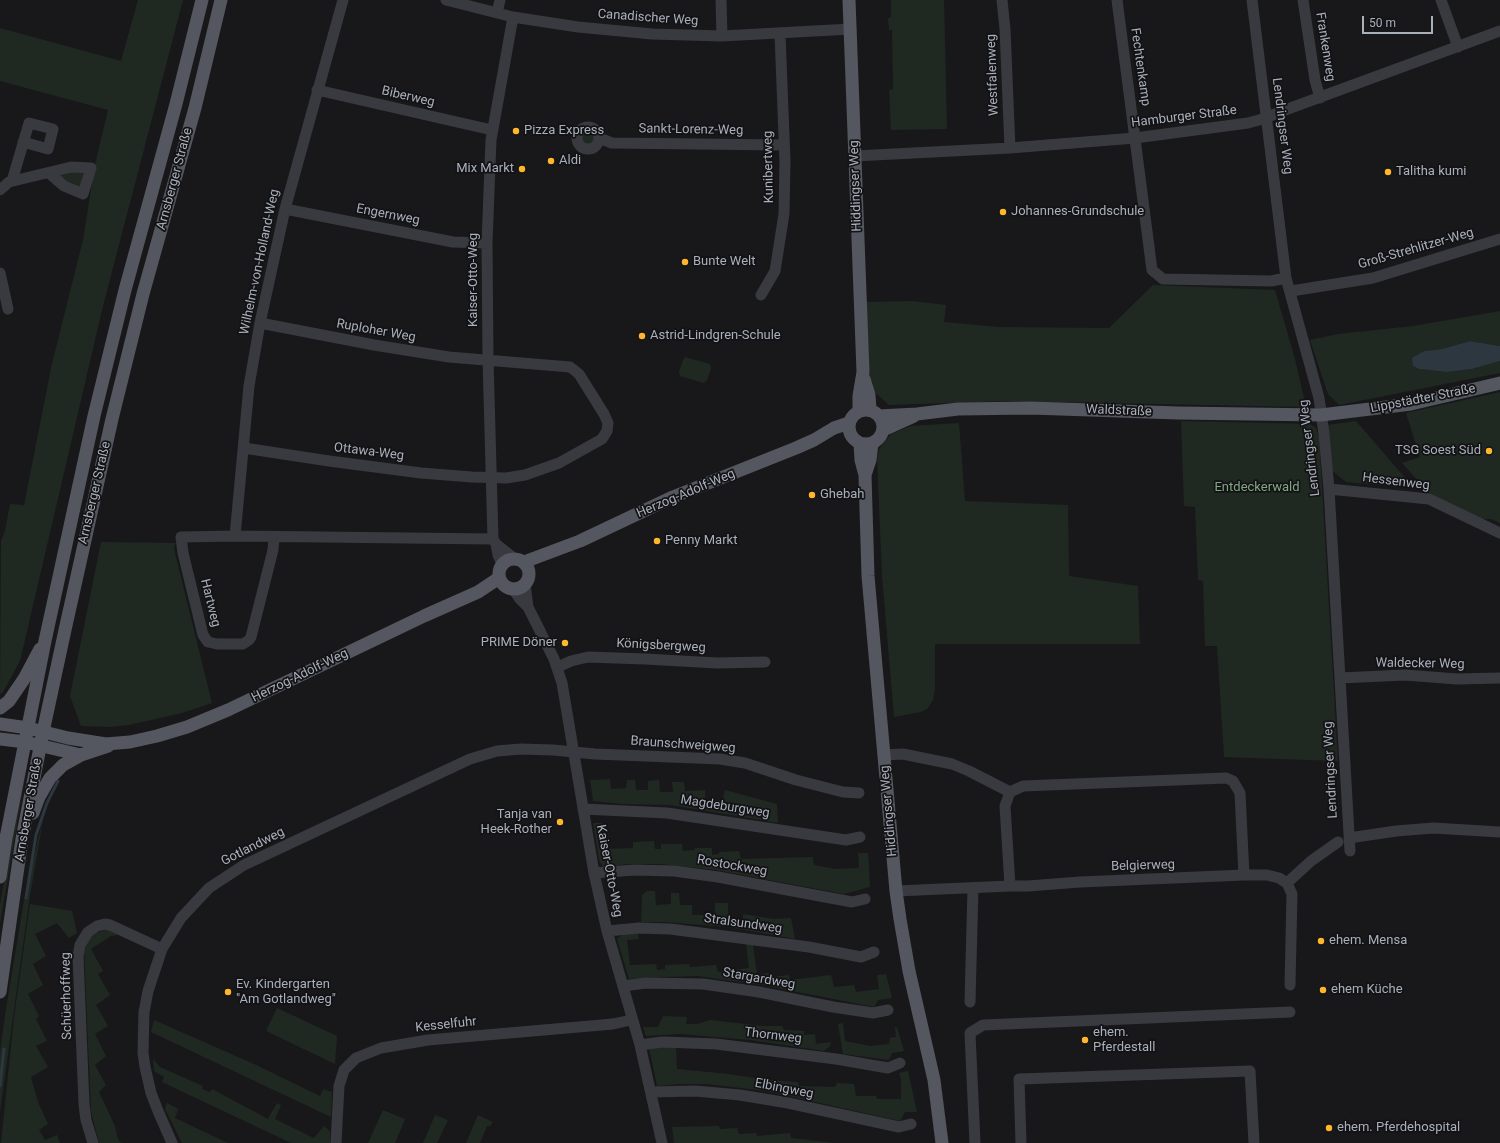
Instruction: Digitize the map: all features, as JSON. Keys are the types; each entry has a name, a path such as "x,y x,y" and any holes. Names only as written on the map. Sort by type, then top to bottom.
{"main road":[{"name":"Arnsberger Straße","path":"0,877 45,641 95,408 125,290 176,104 202,0"},
{"name":"Arnsberger Straße","path":"0,992 22,839 40,746 112,419 143,294 194,108 221,0"},
{"name":"Hiddingser Weg","path":"850,0 862,372 869,395 870,413 882,421 883,430"},
{"name":"Lippstädter Straße","path":"1321,415 1411,404 1500,383"},
{"name":"Waldstraße","path":"870,413 917,414 951,409 1031,408 1178,413 1321,415"},
{"path":"870,413 852,418 858,436 881,436 883,430"},
{"name":"Waldstraße","path":"883,430 917,414"},
{"name":"Herzog-Adolf-Weg","path":"0,739 25,742 81,755 116,744 162,734 228,710 424,616 516,576 559,550 619,524 673,497 814,440 834,428 858,436"},
{"name":"Hiddingser Weg","path":"858,436 861,460 865,475 868,576 896,891 909,971 934,1080 942,1143"},
{"path":"502,564 499,573 516,576"},
{"path":"0,708 9,701 24,679 45,641"},
{"name":"Herzog-Adolf-Weg","path":"0,724 28,728 87,742 116,744"},
{"path":"22,839 39,797 50,778 63,765 81,755"}],"street":[{"name":"Wilhelm-von-Holland-Weg","path":"235,536 249,386 260,323 285,209 344,0"},
{"name":"Canadischer Weg","path":"446,0 513,17 578,27 652,34 722,36 850,29"},
{"path":"497,13 500,0"},
{"path":"721,0 722,36"},
{"name":"Westfalenweg","path":"1002,0 1005,29 1010,148"},
{"name":"Fechtenkamp","path":"1117,0 1152,270 1163,279 1271,281 1286,278"},
{"name":"Lendringser Weg","path":"1252,0 1266,118 1270,135 1286,278 1291,291 1307,358 1320,398 1329,489 1350,851"},
{"name":"Frankenweg","path":"1304,0 1315,80 1320,98"},
{"path":"1441,0 1458,47"},
{"name":"Kaiser-Otto-Weg","path":"502,564 494,541 491,479 487,243 492,130 513,17"},
{"name":"Hamburger Straße","path":"855,156 1010,148 1135,138 1248,123 1266,118 1500,31"},
{"name":"Kunibertweg","path":"761,294 776,271 784,214 785,161 783,145 780,34"},
{"name":"Biberweg","path":"318,90 492,130"},
{"name":"Sankt-Lorenz-Weg","path":"599,138 612,143 783,145"},
{"path":"12,181 23,142"},
{"path":"0,190 12,181 49,172"},
{"name":"Engernweg","path":"285,209 453,242 487,243"},
{"name":"Groß-Strehlitzer-Weg","path":"1291,291 1373,278 1500,239"},
{"path":"0,273 8,309"},
{"name":"Ruploher Weg","path":"260,323 449,357 566,366 576,370 606,418 608,427 606,434 602,439 559,463 519,476 491,479"},
{"name":"Ottawa-Weg","path":"244,448 421,473 491,479"},
{"name":"Hessenweg","path":"1329,489 1429,499 1500,533"},
{"name":"Hartweg","path":"274,537 273,550 251,637 243,644 212,644 208,642 203,635 183,553 181,537 235,536 494,541"},
{"name":"Kaiser-Otto-Weg","path":"494,541 516,576 520,599 528,607 558,667 565,696 573,753 594,873 607,931 631,1020 640,1045 662,1143"},
{"name":"Königsbergweg","path":"558,667 571,661 588,657 717,663 765,662"},
{"name":"Waldecker Weg","path":"1340,678 1405,676 1457,679 1500,678"},
{"name":"Gotlandweg","path":"172,1143 151,1093 143,1053 145,1002 162,949 181,918 209,888 244,865 485,753 521,749 553,750 573,753"},
{"name":"Braunschweigweg","path":"573,753 725,760 745,763 796,780 843,792 859,793"},
{"path":"884,755 903,754 952,764 1010,792"},
{"path":"1010,886 1005,806 1010,792 1024,786 1226,778 1233,781 1240,792 1244,875"},
{"name":"Magdeburgweg","path":"583,809 667,813 846,840 860,837"},
{"path":"1349,838 1396,831 1433,828 1500,832"},
{"path":"1290,985 1292,894 1287,883 1311,861 1338,842"},
{"name":"Rostockweg","path":"594,873 635,870 674,871 718,877 852,902 865,899"},
{"name":"Belgierweg","path":"896,891 1244,875 1267,875 1279,878 1287,883"},
{"path":"970,1002 974,888"},
{"name":"Schüerhoffweg","path":"92,1143 86,1120 84,1104 78,956 80,945 88,932 97,926 106,924 162,949"},
{"name":"Stralsundweg","path":"607,931 639,928 670,929 809,946 861,957 874,952"},
{"name":"Stargardweg","path":"623,986 646,983 703,984 759,992 833,1007 873,1013 888,1010"},
{"path":"975,1143 970,1033 983,1025 1290,1012"},
{"name":"Kesselfuhr","path":"336,1143 339,1086 344,1070 356,1058 381,1048 428,1040 613,1024 631,1020"},
{"name":"Thornweg","path":"640,1045 662,1042 716,1044 829,1058 888,1068 900,1063"},
{"path":"1021,1143 1018,1079 1250,1071 1254,1143"},
{"name":"Elbingweg","path":"651,1092 695,1091 740,1095 788,1103 899,1127 911,1124"}],"green space":[{"path":"138,0 183,0 103,306 20,661 3,692 0,694 1,541 5,531 10,504 24,505 51,368 83,240 95,164 108,110 0,81 0,28 121,61"},
{"path":"891,0 944,0 947,129 891,130 889,90 893,89 892,30 889,30 888,18 891,17"},
{"path":"588,130 595,135 596,138 591,145 588,146 581,141 580,138 585,131"},
{"path":"67,172 83,172 81,188 74,186 62,178 60,175"},
{"path":"1153,285 1275,290 1295,359 1306,407 1004,401 889,405 870,388 865,302 912,301 946,305 944,322 999,327 1109,328"},
{"path":"1500,311 1500,346 1470,341 1442,349 1424,351 1413,366 1419,369 1447,372 1472,369 1500,361 1500,373 1339,405 1328,394 1310,340 1338,334 1413,326"},
{"path":"685,357 710,364 711,368 707,380 704,383 680,376 679,372"},
{"path":"1500,392 1500,523 1491,519 1482,519 1431,495 1402,463 1420,457 1406,413"},
{"name":"Entdeckerwald","path":"1181,421 1310,424 1316,428 1319,436 1338,761 1224,757 1217,646 1205,646 1203,581 1198,580 1195,507 1184,506"},
{"path":"1356,421 1414,488 1346,482 1330,469 1327,425"},
{"path":"959,423 965,501 1068,505 1069,576 1138,586 1140,644 935,644 935,688 933,700 927,709 921,712 894,717 882,575 877,459 879,449 891,434 911,426"},
{"path":"101,542 175,543 174,549 212,703 182,713 129,725 109,727 81,726 70,696"},
{"path":"24,766 27,766 0,924 0,905"},
{"path":"610,779 611,789 626,788 627,780 635,780 636,790 648,790 648,781 659,780 660,792 673,792 672,782 684,782 685,791 705,790 705,800 723,800 725,790 777,804 778,823 671,805 622,804 593,801 590,780"},
{"path":"44,814 29,902 0,1111 0,1053 5,1015 24,900"},
{"path":"593,823 604,823 606,849 633,848 633,842 654,841 655,849 661,849 661,844 682,844 683,851 695,850 695,848 712,848 712,855 719,854 719,852 739,851 741,859 813,857 814,865 835,869 859,868 858,853 868,853 870,887 844,894 716,870 660,864 628,864 603,867 599,860"},
{"path":"647,891 655,891 656,905 671,904 671,893 679,893 680,905 692,905 692,915 715,915 715,903 728,903 728,919 743,920 743,914 774,919 791,918 795,939 728,927 665,922 641,922 642,895"},
{"path":"30,904 72,911 77,933 69,938 57,923 35,934 46,956 33,964 43,985 28,994 39,1016 36,1019 47,1041 36,1046 48,1067 31,1077 38,1102 48,1124 39,1130 45,1140 57,1135 60,1143 1,1143 14,1017"},
{"path":"107,929 118,935 111,936 91,949 103,971 98,974 110,995 96,1005 108,1026 95,1034 106,1056 95,1065 106,1085 99,1092 115,1126 118,1139 121,1143 99,1143 91,1111 84,951 89,936"},
{"path":"624,933 638,933 639,939 627,940 630,965 656,964 657,970 665,969 665,965 689,964 690,967 716,965 718,972 749,968 746,943 753,945 757,974 770,973 770,977 789,975 790,980 831,975 834,987 854,985 856,992 879,989 877,975 886,974 892,998 878,1000 874,1007 762,985 698,976 629,979 617,939"},
{"path":"277,1008 337,1036 335,1064 266,1031"},
{"path":"663,1016 687,1017 686,1024 697,1024 710,1020 763,1026 782,1026 784,1030 804,1031 804,1035 815,1034 816,1044 831,1042 830,1046 824,1051 751,1040 680,1034 646,1036 643,1027 658,1027"},
{"path":"154,1020 254,1064 320,1096 323,1089 332,1092 331,1117 151,1032"},
{"path":"843,1023 845,1041 870,1046 889,1044 890,1038 896,1037 895,1027 897,1027 904,1051 892,1053 889,1060 843,1054 838,1024"},
{"path":"676,1046 677,1069 729,1074 767,1080 798,1082 799,1086 835,1087 837,1083 854,1084 856,1096 876,1096 877,1099 901,1099 901,1080 899,1073 908,1071 917,1112 905,1112 900,1121 766,1091 707,1084 657,1086 649,1048"},
{"path":"153,1059 160,1067 203,1086 202,1089 210,1092 212,1089 268,1119 277,1103 281,1105 275,1119 314,1138 324,1126 330,1131 330,1143 291,1143 162,1082 164,1077 154,1071"},
{"path":"167,1103 178,1109 175,1118 228,1143 182,1143 165,1109"},
{"path":"383,1110 405,1119 395,1143 368,1143"},
{"path":"435,1115 448,1120 437,1143 423,1143"},
{"path":"478,1115 493,1122 490,1126 487,1126 480,1143 466,1143"},
{"path":"719,1126 720,1129 737,1128 739,1134 756,1133 757,1136 790,1133 791,1138 835,1143 674,1143 672,1127"}],"shaded area":[{"path":"1470,341 1500,346 1500,361 1472,369 1447,372 1419,369 1413,366 1412,358 1424,351 1442,349"}],"waterway":[{"path":"26,898 36,835 47,803 58,781"},
{"path":"0,1086 4,1049"}],"place":[{"name":"Pizza Express","path":"516,131"},
{"name":"Aldi","path":"551,161"},
{"name":"Mix Markt","path":"522,169"},
{"name":"Talitha kumi","path":"1388,172"},
{"name":"Johannes-Grundschule","path":"1003,212"},
{"name":"Bunte Welt","path":"685,262"},
{"name":"Astrid-Lindgren-Schule","path":"642,336"},
{"name":"TSG Soest Süd","path":"1489,451"},
{"name":"Ghebah","path":"812,495"},
{"name":"Penny Markt","path":"657,541"},
{"name":"PRIME Döner","path":"565,643"},
{"name":"Tanja van Heek-Rother","path":"560,822"},
{"name":"ehem. Mensa","path":"1321,941"},
{"name":"ehem Küche","path":"1323,990"},
{"name":"Ev. Kindergarten \"Am Gotlandweg\"","path":"228,992"},
{"name":"ehem. Pferdestall","path":"1085,1040"},
{"name":"ehem. Pferdehospital","path":"1329,1128"}]}
